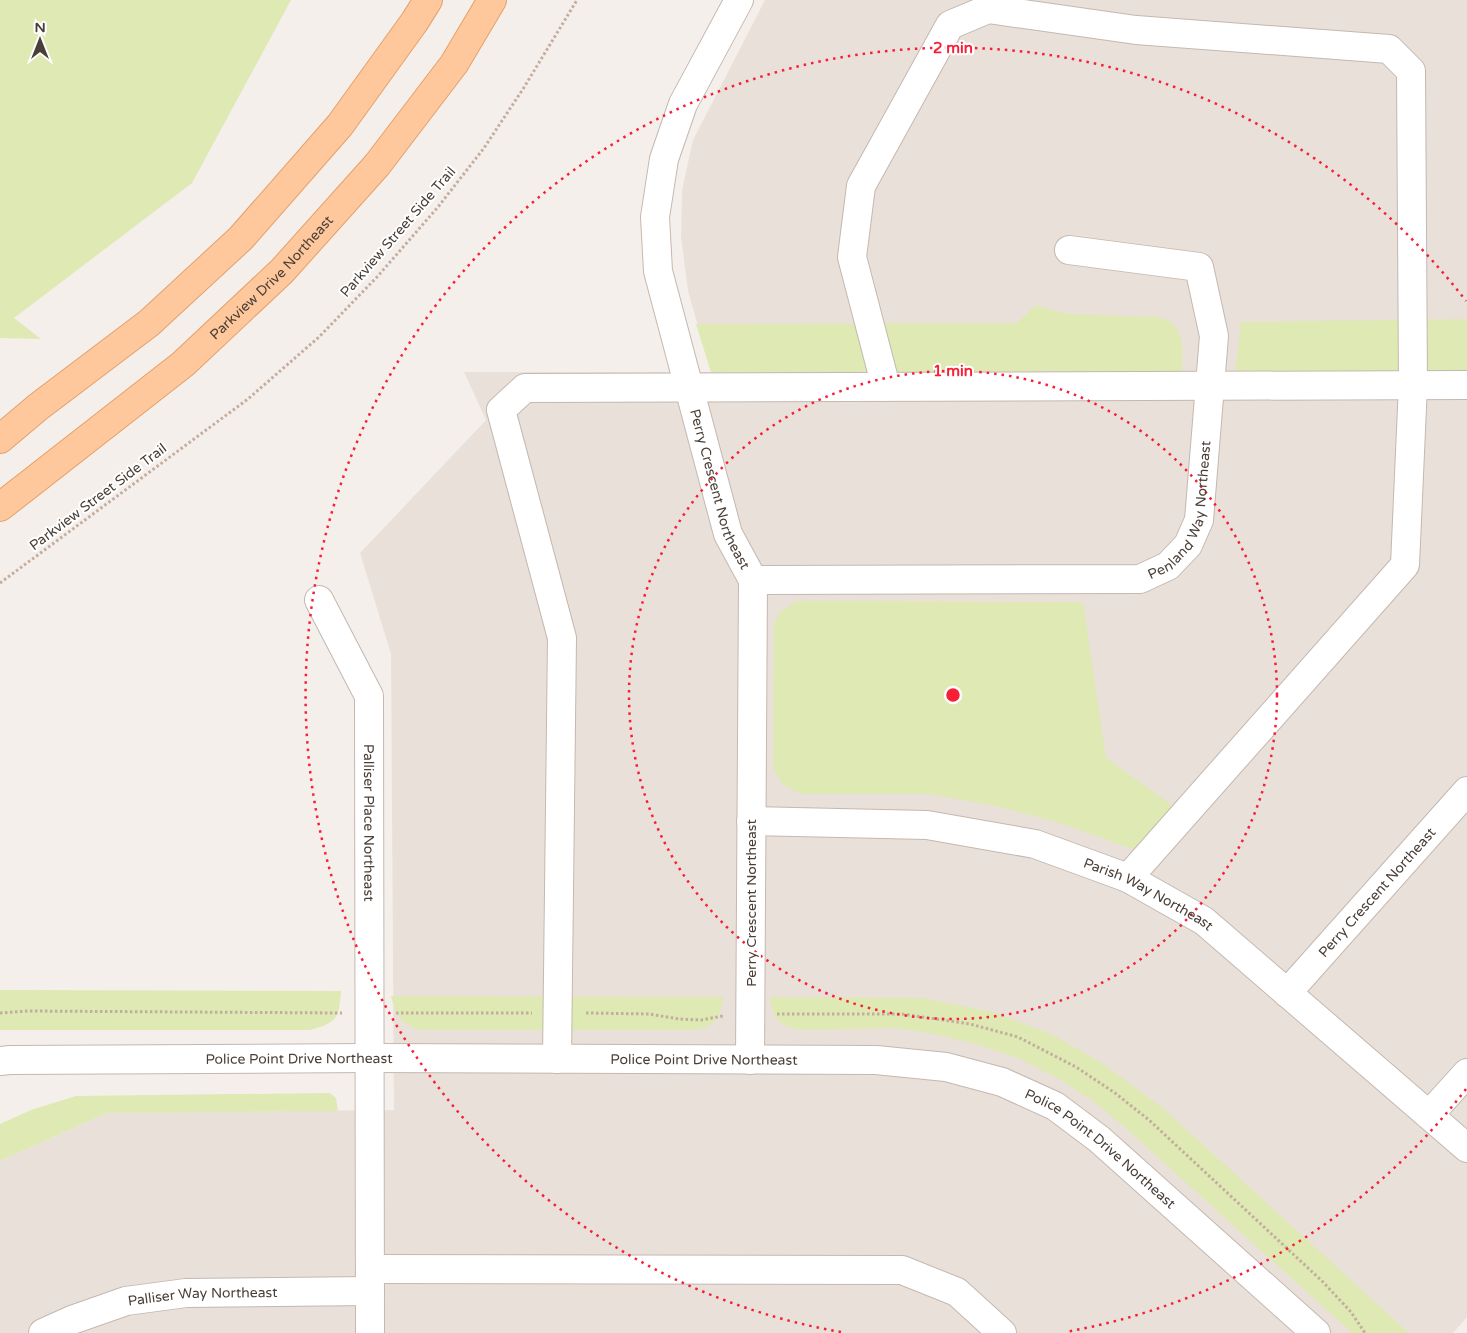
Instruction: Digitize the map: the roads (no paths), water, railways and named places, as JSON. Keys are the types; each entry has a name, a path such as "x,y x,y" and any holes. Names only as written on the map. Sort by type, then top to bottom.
{"main road":[{"path":"0,438 149,323 242,238 340,124 415,21 428,0"},
{"name":"Parkview Drive Northeast","path":"0,507 183,364 282,271 377,166 454,64 492,0"},
{"path":"0,420 38,407"}],"street":[{"name":"Perry Crescent Northeast","path":"739,0 683,104 664,159 655,217 658,271 728,534 753,580 750,1060"},
{"path":"886,387 852,257 861,186 950,25 988,9 1136,30 1389,49 1411,71 1413,386 1405,566 1128,878"},
{"name":"Penland Way Northeast","path":"753,580 1140,579 1168,566 1188,545 1199,520 1214,336 1199,267 1068,250"},
{"path":"557,1059 562,638 501,410 525,388 1467,385"},
{"name":"Palliser Place Northeast","path":"319,600 369,696 370,1058"},
{"name":"Perry Crescent Northeast","path":"1287,993 1467,791"},
{"name":"Parish Way Northeast","path":"751,822 927,825 1036,844 1128,878 1204,921 1467,1148"},
{"path":"370,1058 370,1333"},
{"name":"Police Point Drive Northeast","path":"0,1062 10,1060 370,1058 876,1060 946,1067 1002,1082 1056,1106 1099,1139 1316,1333"},
{"path":"1429,1115 1467,1073"},
{"name":"Palliser Way Northeast","path":"43,1333 72,1320 126,1301 186,1293 370,1280 902,1270 957,1292 1002,1333"}]}
